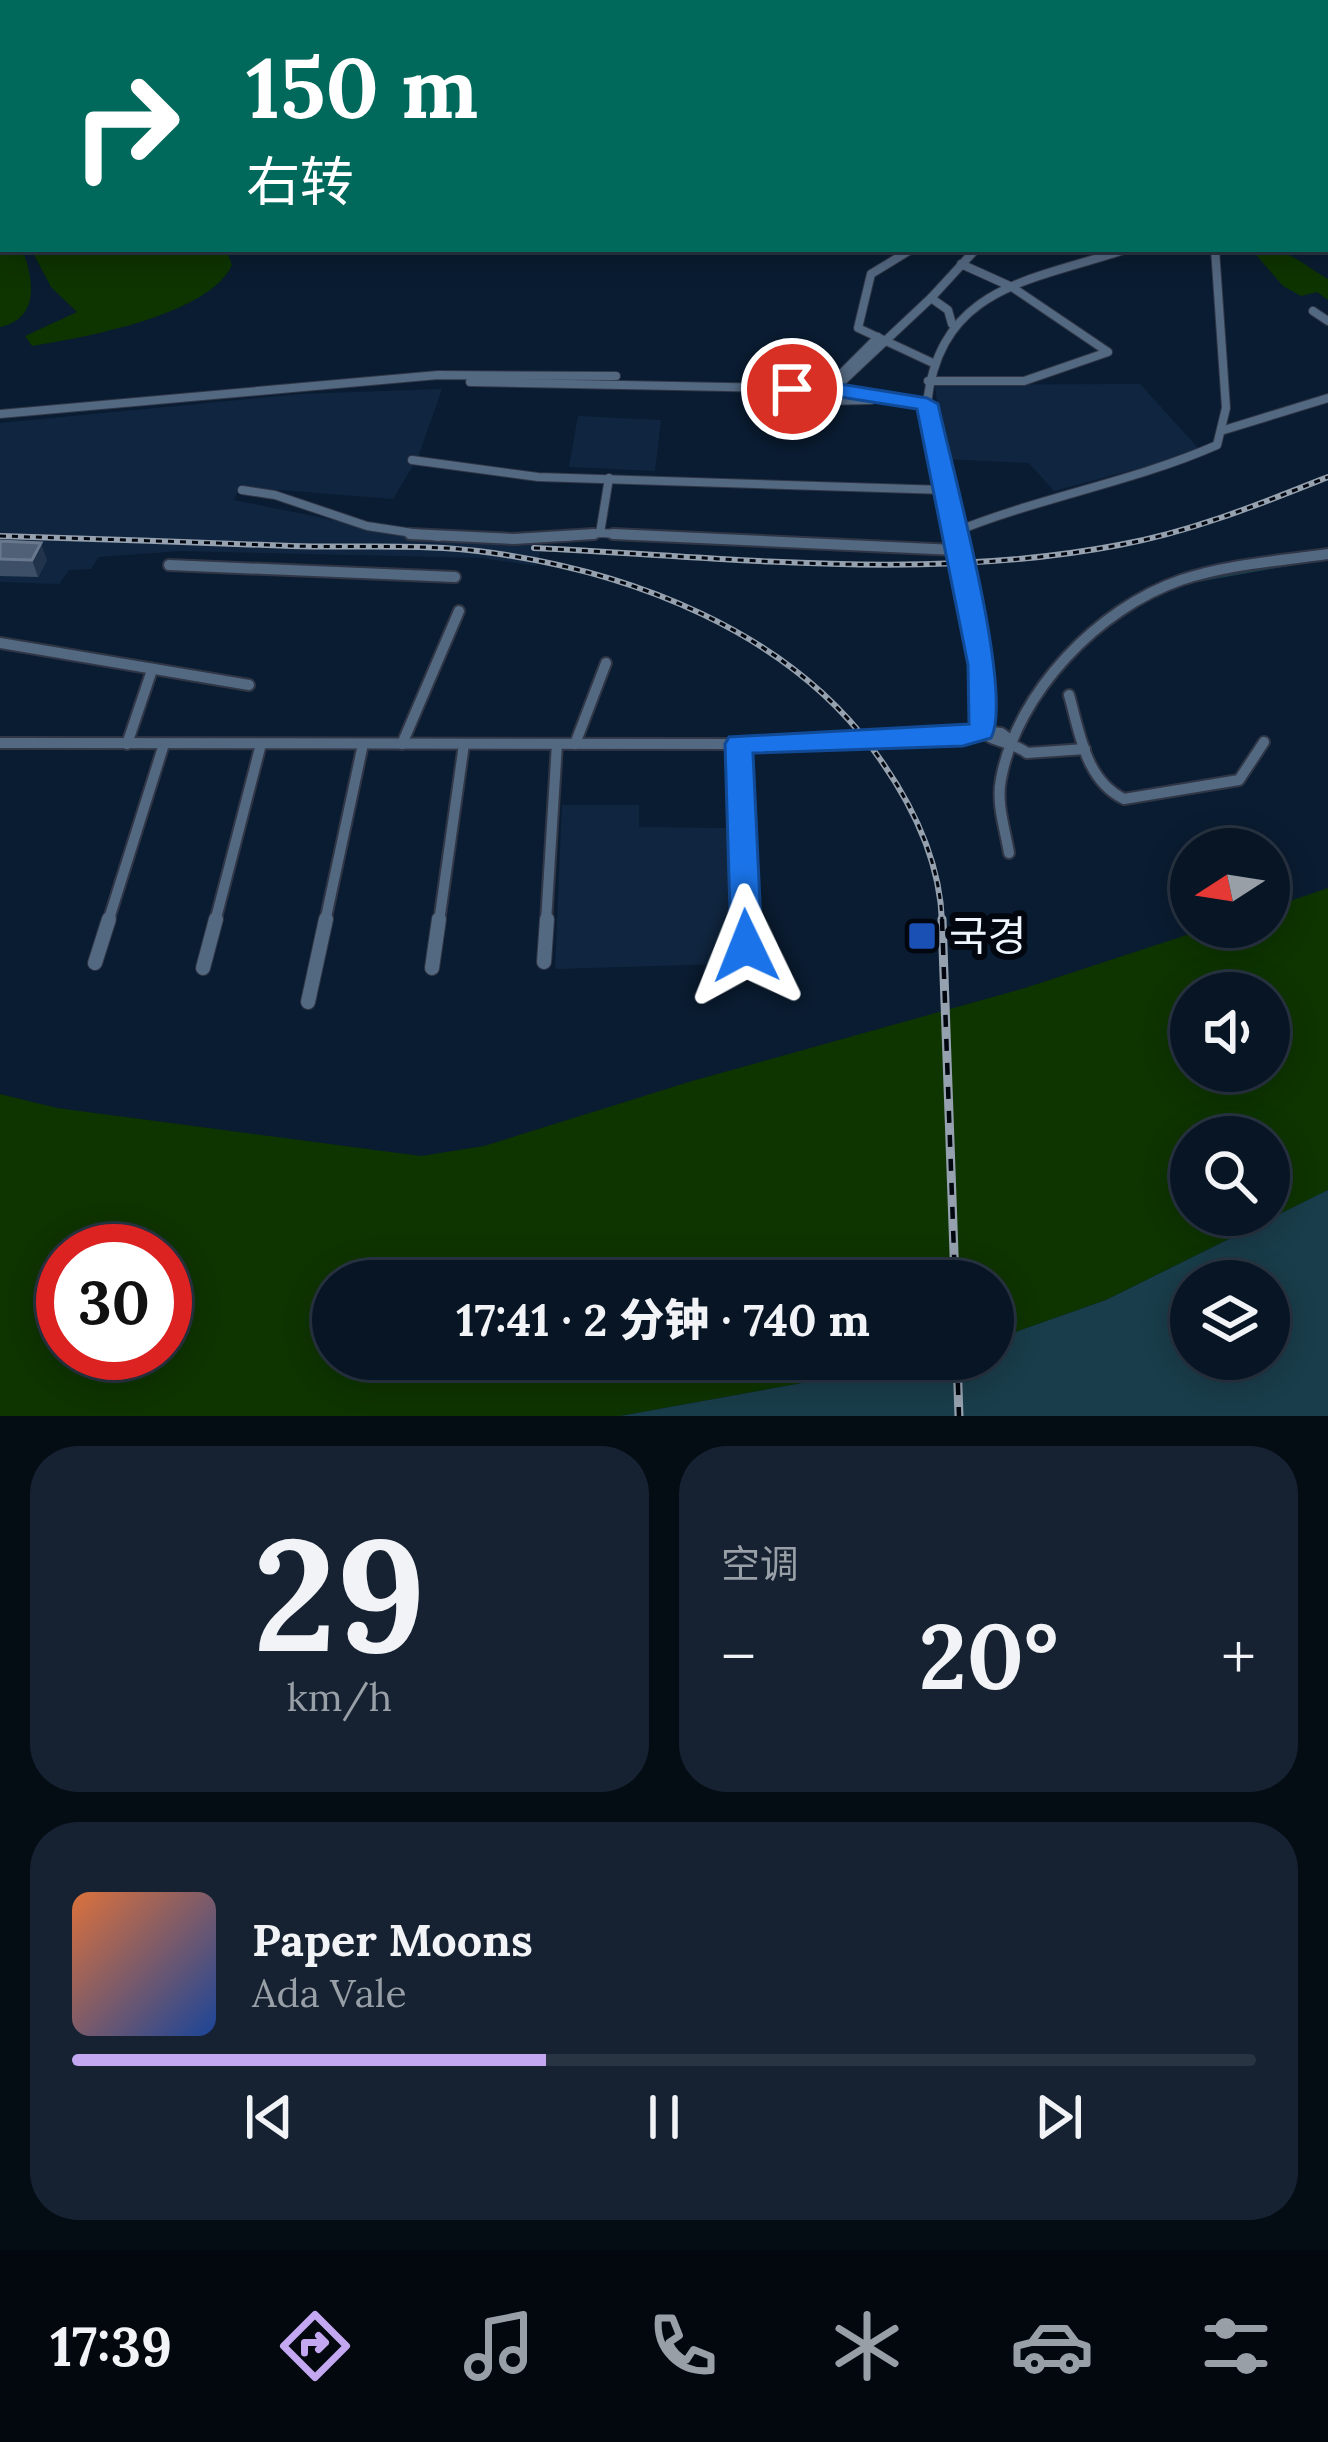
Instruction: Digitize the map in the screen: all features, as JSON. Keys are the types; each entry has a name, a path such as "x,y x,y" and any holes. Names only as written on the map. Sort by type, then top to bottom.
{"street":[{"path":"907,252 871,274 858,328 933,364"},
{"path":"0,414 438,375 820,382 837,378 932,298 973,252"},
{"path":"1085,749 1027,753 981,731 982,665 927,404 928,382 952,324 978,309 985,296 1118,252"},
{"path":"952,533 1019,505 1203,454 1217,445 1224,430 1215,252"},
{"path":"928,382 1024,381 1108,352 1012,286 961,264"},
{"path":"932,298 948,310 952,324"},
{"path":"1313,311 1328,321"},
{"path":"834,389 882,339"},
{"path":"470,382 834,389 927,404"},
{"path":"750,388 796,400 886,399"},
{"path":"1224,430 1328,398"},
{"path":"412,460 538,477 945,490"},
{"path":"600,533 609,478"},
{"path":"242,490 283,493 368,527 464,536 558,538 600,533 955,550"},
{"path":"1010,853 1000,784 1012,742 1050,677 1078,648 1151,594 1193,577 1328,554"},
{"path":"169,565 454,577"},
{"path":"401,744 459,611"},
{"path":"0,644 249,685"},
{"path":"575,744 606,663"},
{"path":"127,743 152,670"},
{"path":"1069,695 1085,749 1105,787 1124,799 1239,780 1264,742"},
{"path":"0,743 739,744 963,736 981,731"},
{"path":"95,964 164,743"},
{"path":"203,968 261,744"},
{"path":"308,1002 363,744"},
{"path":"432,968 464,744"},
{"path":"544,962 557,744"},
{"path":"739,744 746,946"}],"shaded area":[{"path":"1140,384 1200,450 1054,491 1029,463 944,459 935,385"},
{"path":"442,389 418,457 393,499 240,487 234,500 353,524 543,541 536,566 482,558 180,551 99,557 91,569 69,570 59,584 0,582 0,423 300,394"},
{"path":"578,416 661,420 655,471 569,467"},
{"path":"562,805 639,805 639,827 729,828 738,942 721,943 724,964 555,969"},
{"path":"1328,1190 1328,1416 620,1416 819,1380 1014,1380 1014,1333 1106,1300 1170,1268 1170,1380 1290,1380 1290,1260 1187,1260 1235,1236 1290,1236 1290,1209"}],"green space":[{"path":"0,252 23,252 31,285 28,307 13,323 0,327"},
{"path":"33,252 227,252 232,265 219,283 172,310 111,330 32,346 25,336 77,312 51,287"},
{"path":"1254,252 1285,253 1328,279 1328,300 1317,292 1301,296 1283,286"},
{"path":"1328,888 1328,1190 1290,1209 1290,1116 1170,1116 1170,1236 1235,1236 1187,1260 1170,1260 1170,1268 1106,1300 1014,1333 1014,1260 312,1260 312,1380 819,1380 620,1416 0,1416 0,1094 57,1108 421,1156 484,1146 692,1081 1025,988 1170,940 1170,948 1290,948 1290,901"}],"building":[{"path":"0,541 41,543 32,560 0,559"}],"waterway":[{"path":"671,0 677,0"},
{"path":"1200,580 1285,565"}],"railway":[{"path":"534,548 827,564 901,565 1047,556 1172,533 1328,477"},
{"path":"0,536 468,550 546,562 652,593 751,640 836,707 872,748 910,809 936,875 942,922"},
{"path":"942,919 954,1260"},
{"path":"958,1380 959,1416"}],"place":[{"name":"국경","path":"922,936"}],"route":[{"path":"746,946 739,744 963,736 981,731 983,725 982,665 927,404 834,389 792,389"}]}
